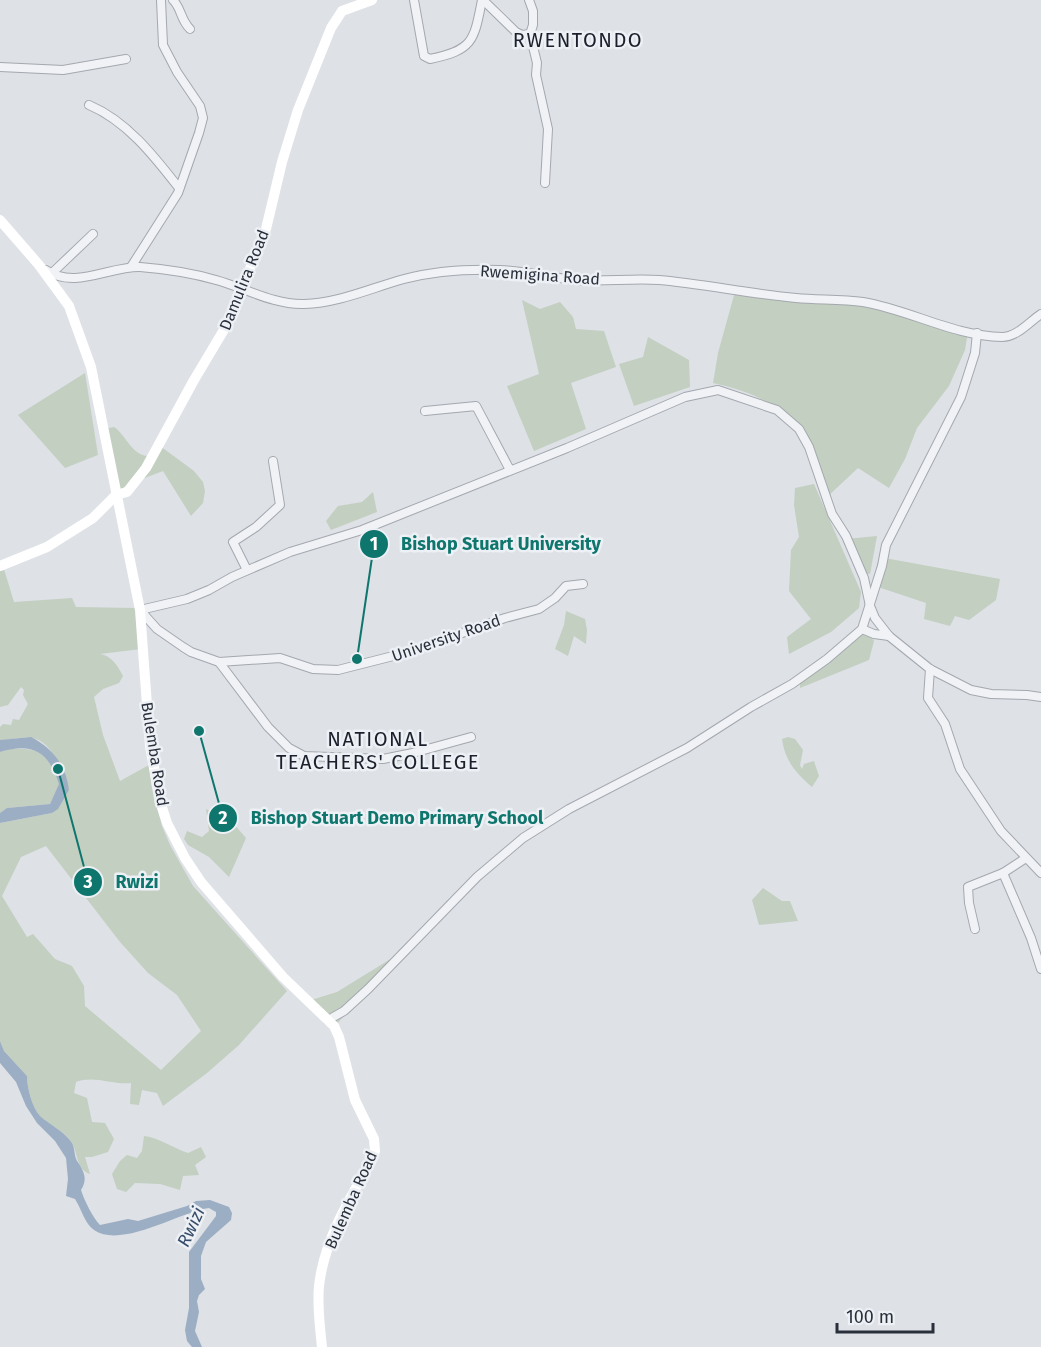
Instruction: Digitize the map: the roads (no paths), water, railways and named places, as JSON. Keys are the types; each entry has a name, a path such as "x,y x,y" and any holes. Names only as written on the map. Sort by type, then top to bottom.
{"main road":[{"name":"Damulira Road","path":"0,566 23,558 67,535 93,518 116,495 127,492 151,461 194,380 228,323 266,229 282,162 298,110 331,27 344,6 372,0"},
{"name":"Bulemba Road","path":"0,220 39,265 69,306 84,344 102,419 140,610 150,746 160,801 167,823 185,858 201,882 284,977 328,1020 339,1037 352,1092 376,1144 373,1158 344,1210 324,1259 319,1296 322,1347"}],"street":[{"path":"131,267 172,203 199,133 203,113 163,45 160,0"},
{"path":"173,0 180,9 183,21 190,28"},
{"path":"414,0 424,56 430,59 453,53 465,46 475,35 482,0"},
{"path":"482,0 516,32 522,35 530,34"},
{"path":"529,0 533,11 533,25 530,34 537,63 536,75 548,129 545,183"},
{"path":"0,67 63,70 126,59"},
{"path":"89,105 111,116 133,136 179,188"},
{"path":"51,274 93,234"},
{"name":"Rwemigina Road","path":"39,265 51,274 79,278 131,267 186,273 214,279 276,301 307,304 352,296 406,278 461,271 503,270 576,280 659,280 796,298 862,302 896,310 954,329 1009,336 1041,314"},
{"path":"328,1020 344,1011 368,989 477,877 523,838 569,809 687,748 792,684 819,666 862,629 886,544 962,397 975,353 977,333"},
{"path":"140,610 187,599 290,552 362,530 697,393 718,390 777,410 794,423 806,439 832,514 846,536 864,578 870,606 878,624 889,636 930,669 955,683 982,693 1027,694 1041,698"},
{"path":"425,411 476,406 510,470"},
{"path":"247,570 234,542 280,504 273,461"},
{"name":"University Road","path":"140,610 157,629 183,647 219,662 279,658 313,669 348,669 405,653 505,618 539,609 555,598 566,586 583,584"},
{"path":"862,629 874,634 889,636"},
{"path":"219,662 268,727 289,748 304,756 382,759 471,737"},
{"path":"930,669 928,698 945,724 960,769 1001,831 1041,873"},
{"path":"975,929 968,887 1003,873 1026,858"},
{"path":"1003,873 1031,938 1041,969"}],"water":[{"path":"31,737 52,752 65,773 69,790 58,809 52,813 0,823 0,813 7,808 50,804 59,784 50,764 38,752 22,748 0,752 0,740"},
{"path":"0,1041 4,1051 27,1076 30,1097 37,1112 72,1143 76,1159 84,1175 82,1194 100,1225 128,1219 138,1221 196,1201 210,1200 229,1207 232,1213 231,1220 206,1242 201,1256 201,1279 205,1289 197,1301 199,1312 195,1331 202,1347 192,1347 187,1341 185,1330 189,1308 189,1252 216,1216 216,1212 209,1208 151,1228 120,1235 106,1235 94,1230 75,1199 66,1196 68,1179 66,1158 55,1141 37,1123 26,1106 16,1082 0,1063"}],"place":[{"name":"Bishop Stuart University","path":"357,659"},
{"name":"Bishop Stuart Demo Primary School","path":"199,731"},
{"name":"Rwizi","path":"58,769"}],"district":[{"name":"RWENTONDO","path":"578,40"},
{"name":"NATIONAL TEACHERS' COLLEGE","path":"378,750"}]}
